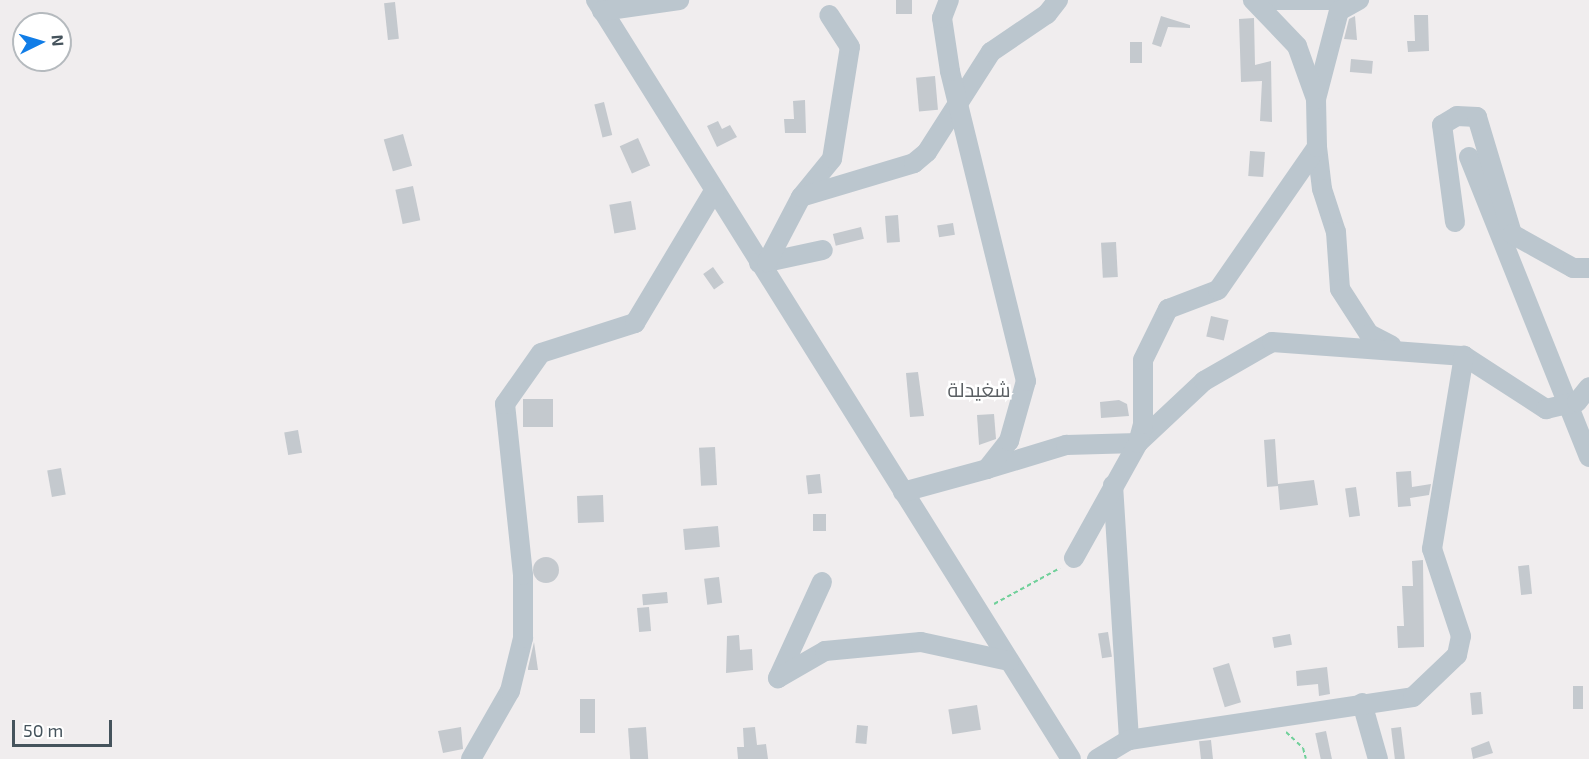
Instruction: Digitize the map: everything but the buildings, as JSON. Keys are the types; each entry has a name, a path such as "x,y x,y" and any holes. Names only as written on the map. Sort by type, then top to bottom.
{"street":[{"path":"679,0 599,5 714,190 763,262 903,492 1071,759"},
{"path":"949,0 942,18 959,108 1026,381 1009,441 987,469"},
{"path":"801,197 914,163 959,108 991,52 1047,14 1058,0"},
{"path":"1253,0 1297,46"},
{"path":"1316,99 1279,1 1337,0"},
{"path":"1359,0 1339,11 1316,99 1317,147 1322,189 1336,232 1341,290 1369,334 1403,350"},
{"path":"763,262 801,197 832,159 850,47 829,15"},
{"path":"1455,222 1442,125 1457,116 1477,117 1512,234 1574,268 1589,268"},
{"path":"1138,443 1143,424 1143,360 1168,309 1218,290 1317,147"},
{"path":"1469,157 1589,457"},
{"path":"471,759 510,691 523,638 523,575 505,404 541,353 635,323 714,190"},
{"path":"763,262 823,250"},
{"path":"1074,558 1113,484 1138,443 1204,381 1272,342 1464,356 1546,409 1568,404 1589,387"},
{"path":"1096,759 1129,740 1413,697 1457,655 1461,636 1432,549 1464,356"},
{"path":"903,492 1066,446 1138,443"},
{"path":"1113,484 1129,740"},
{"path":"822,582 778,678 825,651 921,642 1009,661"},
{"path":"1362,703 1378,759"}],"path":[{"path":"978,612 1074,558"},
{"path":"1271,717 1303,748 1306,759"}],"district":[{"name":"شغيدلة","path":"979,389"}]}
